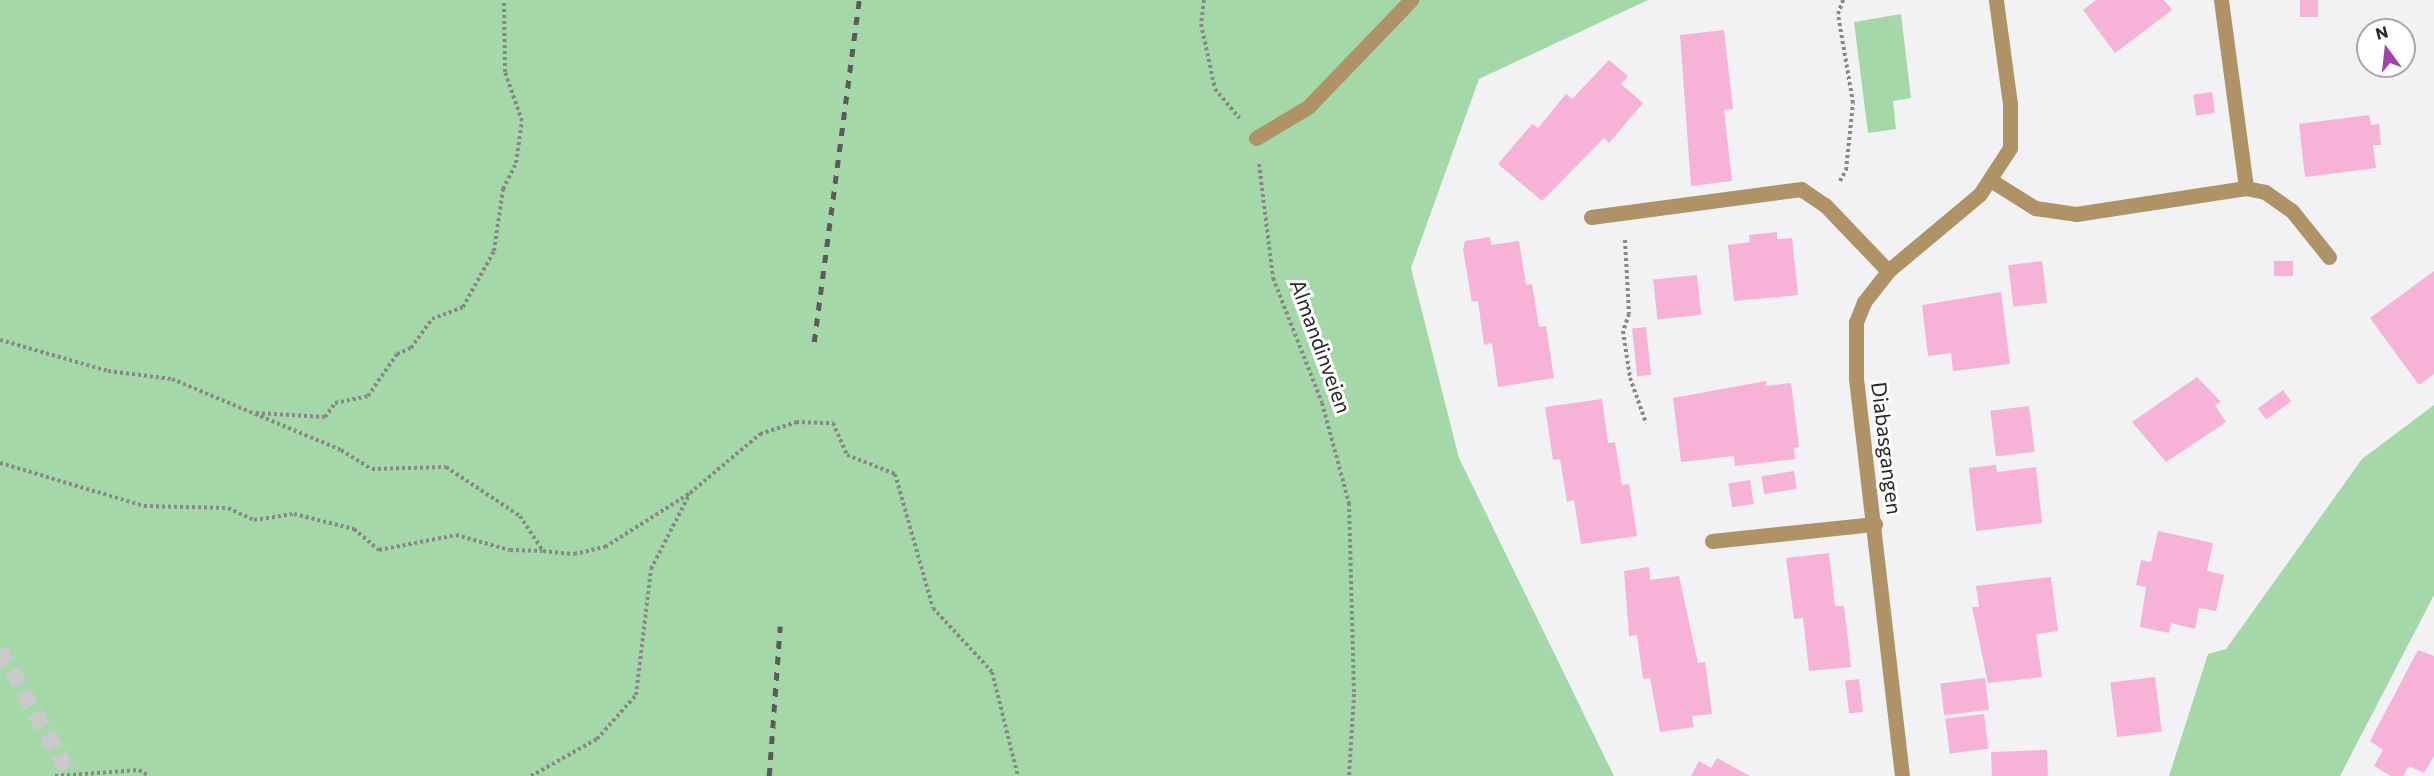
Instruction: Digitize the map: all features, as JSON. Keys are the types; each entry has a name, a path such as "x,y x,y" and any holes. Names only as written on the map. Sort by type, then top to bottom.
{"street":[{"path":"1256,138 1308,107 1410,0"},
{"path":"1996,0 2012,130 2010,148 1992,181 2035,208 2076,214 2246,188 2278,198 2329,257"},
{"path":"2221,0 2246,188"},
{"name":"Diabasgangen","path":"1902,776 1855,347 1864,302 1888,271 1992,181"},
{"path":"1590,217 1784,189 1801,189 1825,205 1888,271"},
{"path":"1712,541 1875,524"}],"path":[{"path":"251,413 325,417 335,403 368,396 397,354 411,348 432,319 463,307 494,251 503,189 516,163 522,121 505,72 504,0"},
{"path":"1204,0 1201,24 1215,89 1256,138"},
{"path":"1825,205 1846,171 1853,103 1838,14 1843,0"},
{"name":"Almandinveien","path":"1256,138 1273,278 1322,403 1349,503 1354,694 1349,776"},
{"path":"1624,212 1629,314 1623,331 1630,378 1646,423"},
{"path":"0,340 108,371 172,379 341,450 372,469 446,467 520,516 543,551"},
{"path":"0,463 144,506 228,508 254,520 294,514 354,529 379,550 456,535 510,550 574,554 605,547 690,493 760,434 796,422 833,423 847,455 895,474 933,608 992,672 1018,776"},
{"path":"531,776 597,739 636,695 651,569 690,493"},
{"path":"55,776 139,770 149,776"}],"green space":[{"path":"0,0 1648,0 1479,79 1411,268 1459,458 1614,776 0,776"},
{"path":"1901,14 1911,98 1893,101 1896,129 1868,133 1854,22"},
{"path":"2434,405 2434,595 2340,776 2169,776 2208,654 2226,649 2362,459"}],"building":[{"path":"2096,0 2164,0 2172,10 2115,53 2083,10"},
{"path":"2300,0 2318,0 2318,17 2300,17"},
{"path":"1724,30 1733,109 1724,110 1732,181 1691,186 1680,35"},
{"path":"1609,60 1628,76 1621,84 1643,103 1609,143 1604,138 1542,201 1498,164 1532,124 1538,128 1566,94 1572,99"},
{"path":"2212,92 2215,113 2196,115 2193,95"},
{"path":"2369,115 2371,125 2379,124 2381,145 2373,145 2376,168 2305,177 2299,124"},
{"path":"1777,232 1777,239 1792,238 1798,295 1734,301 1728,245 1750,242 1749,235"},
{"path":"1490,237 1491,245 1519,241 1526,285 1532,284 1539,327 1546,326 1554,378 1498,387 1492,343 1484,345 1478,301 1472,302 1463,250 1465,241"},
{"path":"2042,261 2047,303 2013,307 2008,265"},
{"path":"2274,261 2293,261 2293,276 2274,276"},
{"path":"2434,271 2434,374 2419,385 2370,318"},
{"path":"1697,275 1701,315 1657,319 1653,280"},
{"path":"2001,292 2010,364 1953,371 1951,353 1928,356 1922,305"},
{"path":"1646,327 1651,375 1637,376 1632,328"},
{"path":"2197,377 2221,402 2215,405 2226,422 2166,462 2132,422"},
{"path":"1766,381 1766,386 1791,383 1799,447 1794,448 1795,459 1735,466 1734,456 1681,462 1673,398"},
{"path":"2283,390 2291,401 2266,420 2258,408"},
{"path":"1602,399 1608,443 1615,442 1622,485 1629,484 1637,536 1581,544 1574,500 1567,502 1560,459 1553,460 1545,407"},
{"path":"2029,406 2035,452 1996,456 1990,411"},
{"path":"1996,465 1997,472 2036,467 2042,523 1976,531 1969,468"},
{"path":"1794,471 1797,489 1764,494 1761,476"},
{"path":"1750,480 1754,504 1732,507 1728,483"},
{"path":"2158,531 2213,543 2207,571 2224,575 2216,611 2199,608 2195,629 2171,623 2169,633 2140,627 2146,587 2136,585 2141,560 2151,562"},
{"path":"1829,553 1835,606 1844,606 1851,667 1809,671 1803,618 1794,619 1786,558"},
{"path":"1649,567 1650,580 1679,576 1698,663 1705,662 1712,714 1692,716 1694,727 1660,732 1650,678 1643,679 1637,635 1629,636 1624,571"},
{"path":"2051,577 2058,631 2036,634 2042,677 1988,683 1972,607 1979,607 1976,586"},
{"path":"2418,650 2434,656 2434,756 2424,773 2409,766 2403,776 2391,776 2374,766 2383,750 2370,741"},
{"path":"2155,677 2162,732 2117,737 2110,682"},
{"path":"1985,678 1989,710 1944,715 1940,683"},
{"path":"1859,679 1863,712 1849,713 1845,681"},
{"path":"1984,714 1988,749 1950,753 1945,719"},
{"path":"2047,750 2048,776 1992,776 1991,752"},
{"path":"1717,758 1750,776 1691,776 1699,761 1711,768"}],"tunnel":[{"path":"0,650 70,776"}],"railway":[{"path":"814,342 859,0"},
{"path":"769,776 780,626"}]}
